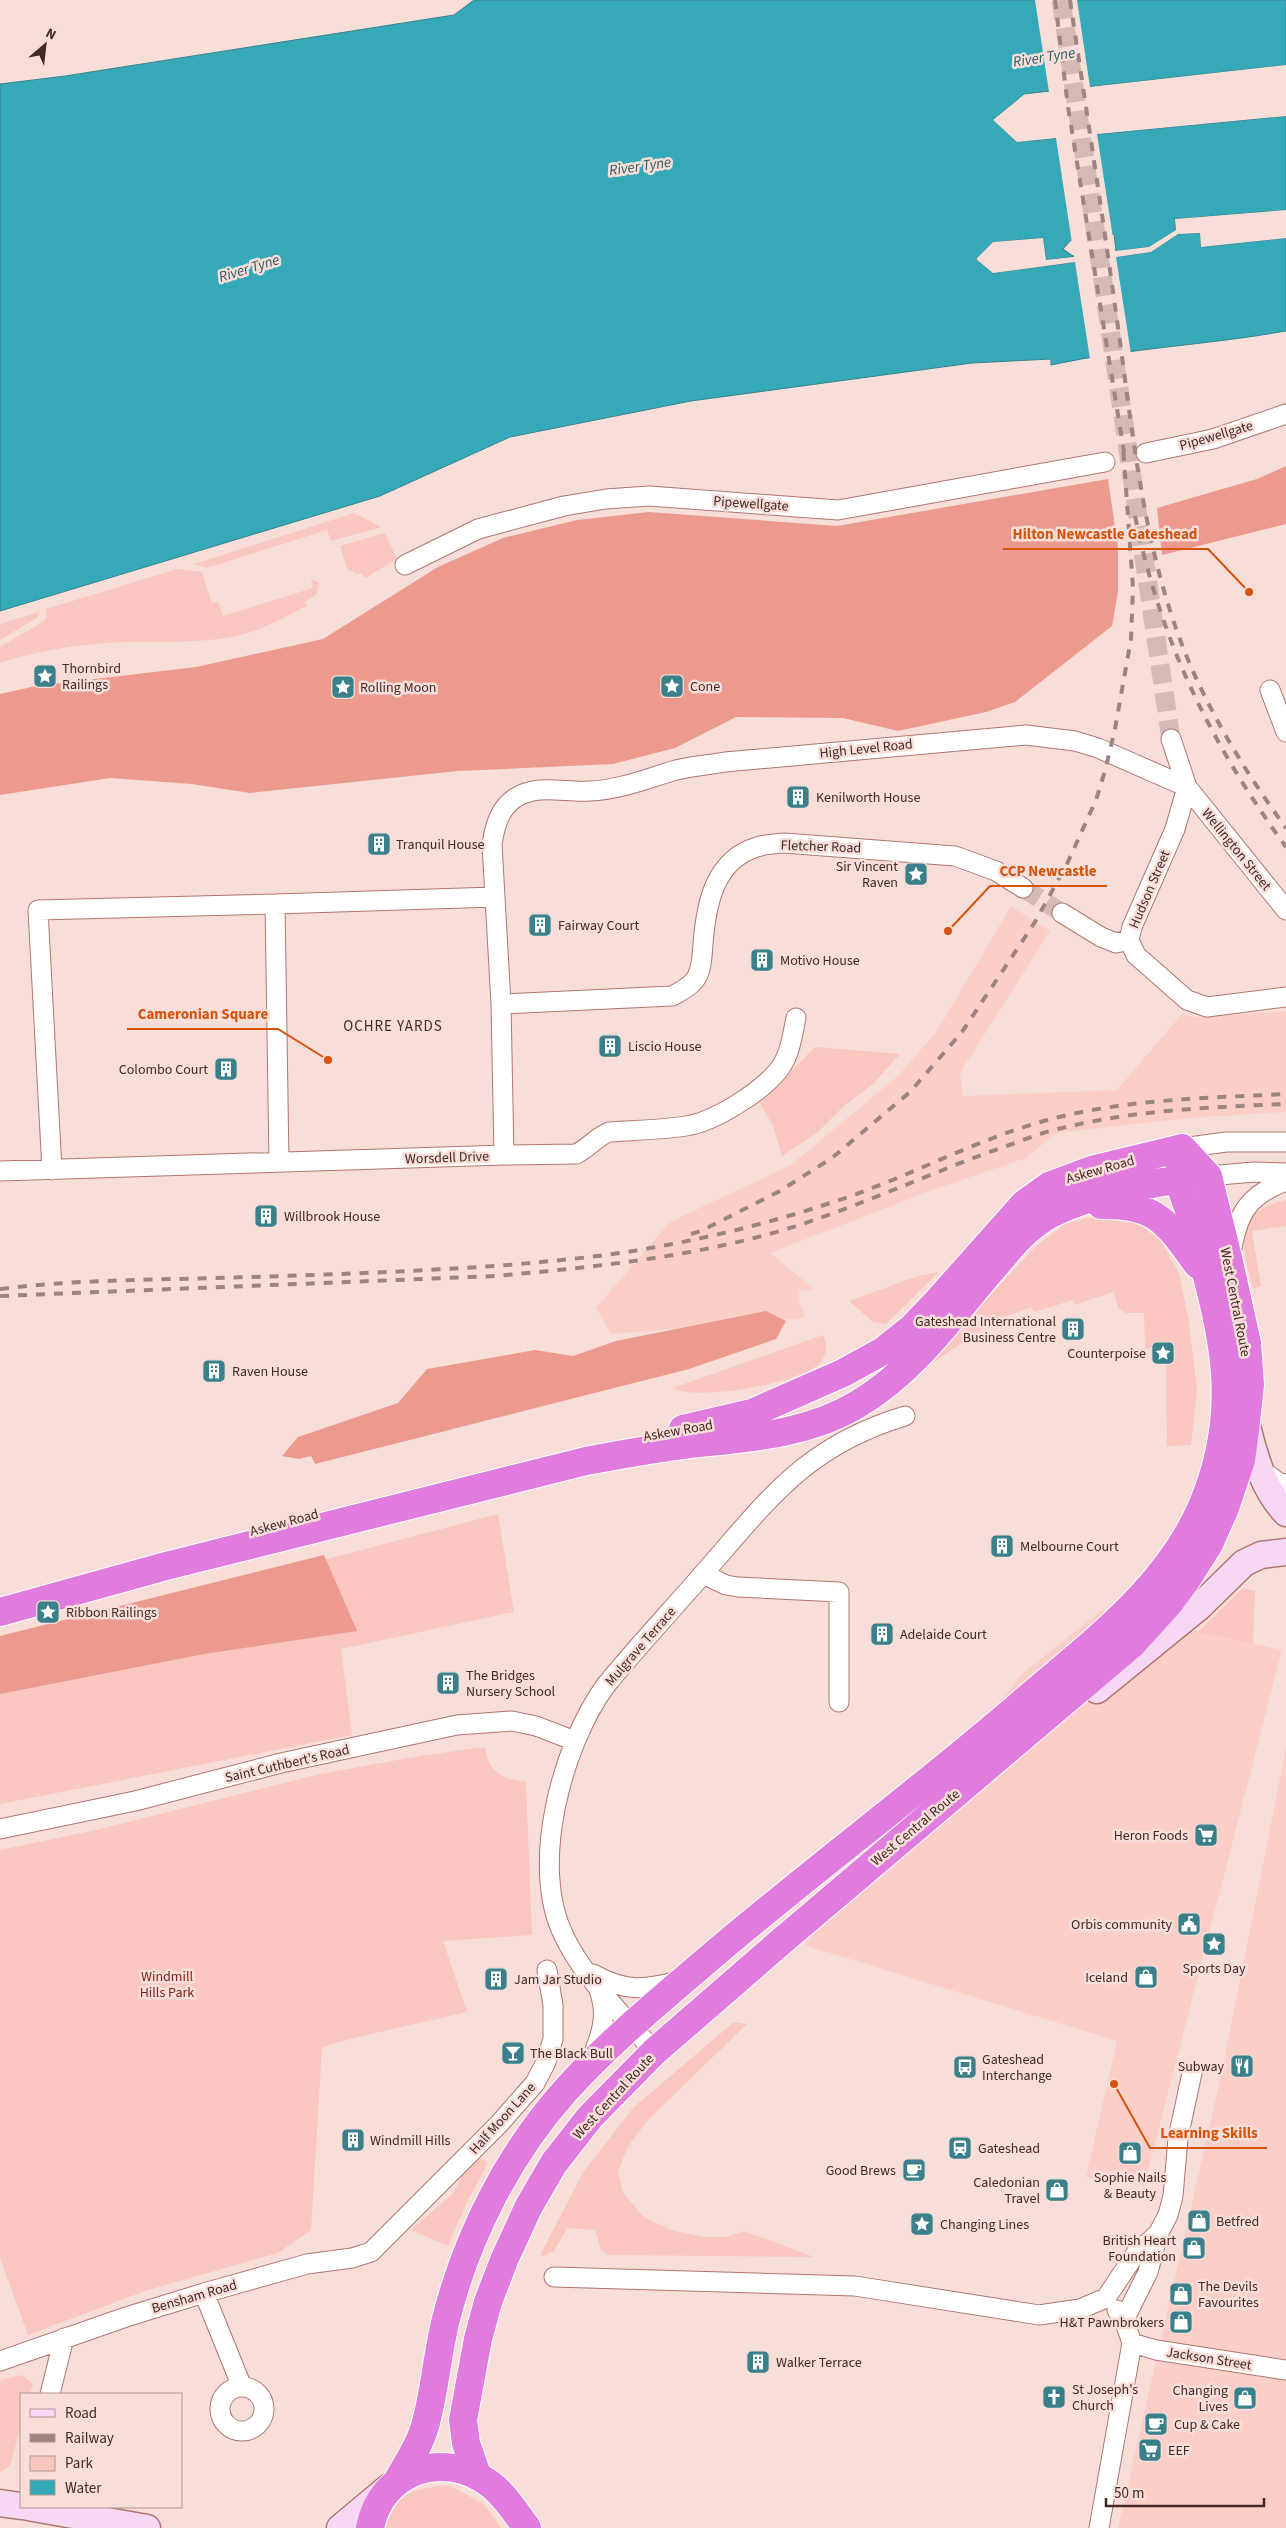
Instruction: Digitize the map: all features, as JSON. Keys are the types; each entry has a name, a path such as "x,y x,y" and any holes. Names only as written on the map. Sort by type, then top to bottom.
{"highway":[{"name":"West Central Route","path":"478,2476 466,2443 463,2420 478,2339 488,2302 505,2258 529,2206 554,2163 590,2117 654,2052 1008,1747 1132,1644 1187,1579 1209,1544 1225,1508 1241,1460 1250,1385 1247,1343 1208,1176 1182,1148"},
{"path":"1179,1179 1182,1148"},
{"name":"Askew Road","path":"0,1599 391,1494 582,1449 724,1421 752,1413 864,1363 898,1340 935,1304 1024,1204 1049,1186 1095,1169 1182,1148"},
{"name":"Askew Road","path":"0,1612 175,1564 586,1461 653,1449 768,1435 791,1431 829,1419 858,1404 890,1382 921,1353 1026,1232 1051,1213 1071,1205 1179,1179 1208,1176"},
{"name":"West Central Route","path":"370,2528 373,2515 396,2482 424,2428 445,2321 462,2265 480,2222 502,2179 532,2134 564,2092 588,2067 682,1981 808,1874 922,1786 1002,1720 1110,1627 1159,1578 1183,1544 1198,1516 1216,1466 1226,1410 1225,1357 1216,1306 1179,1179"},
{"path":"1071,1205 1113,1204 1146,1210 1160,1218 1173,1230 1208,1278"},
{"path":"396,2482 437,2466 455,2468 478,2476 500,2493 527,2528"}],"street":[{"name":"Pipewellgate","path":"1146,453 1213,439 1286,414"},
{"name":"Pipewellgate","path":"405,565 478,529 564,506 606,499 649,496 838,510 1105,462"},
{"path":"1270,690 1286,732"},
{"name":"High Level Road","path":"538,789 590,791 614,788 678,769 725,762 1026,735 1075,741 1098,748 1187,787"},
{"path":"1171,739 1187,787"},
{"name":"Wellington Street","path":"1187,787 1286,910"},
{"name":"Hudson Street","path":"1187,787 1175,829 1132,926 1129,940 1136,955 1187,1000 1207,1007 1286,997"},
{"name":"Worsdell Drive","path":"0,1171 504,1155 501,1004 492,844 495,826 504,808 516,798 538,789"},
{"name":"Fletcher Road","path":"501,1004 672,996 684,990 695,981 702,965 707,906 712,888 724,869 738,856 757,847 784,843 955,856 996,871 1023,888"},
{"path":"52,1170 38,910 495,897"},
{"path":"275,904 279,1162"},
{"path":"1062,912 1101,937 1116,943 1129,940"},
{"path":"504,1155 576,1154 585,1150 599,1136 609,1132 686,1126 715,1116 738,1103 778,1072 790,1049 796,1018"},
{"name":"Askew Road","path":"1182,1148 1226,1142 1286,1142"},
{"path":"1208,1176 1254,1172 1286,1173"},
{"path":"1229,1262 1235,1229 1246,1206 1265,1190 1286,1181"},
{"name":"Mulgrave Terrace","path":"654,2052 572,1952 559,1926 550,1892 550,1850 560,1794 575,1741 591,1707 606,1685 777,1490 820,1453 865,1430 905,1416"},
{"path":"1246,1422 1258,1467 1274,1500 1286,1513"},
{"path":"1258,1467 1268,1477 1286,1484"},
{"path":"1008,1747 1102,1687 1199,1607 1244,1563 1262,1554 1286,1552"},
{"path":"703,1574 721,1583 738,1587 839,1592 839,1702"},
{"name":"Saint Cuthbert's Road","path":"0,1829 135,1801 281,1763 457,1725 512,1720 536,1726 575,1741"},
{"name":"Half Moon Lane","path":"387,2236 520,2103 535,2084 546,2062 553,2039 553,2005 547,1970"},
{"name":"Mulgrave Terrace","path":"591,1977 628,1988 648,1988 682,1981"},
{"name":"Mulgrave Terrace","path":"588,2067 604,2025 604,2006 591,1977"},
{"path":"1124,2320 1148,2272 1158,2234 1168,2214 1173,2196 1178,2138 1192,2074"},
{"path":"554,2277 855,2286 1039,2315 1080,2308 1106,2298 1136,2253 1158,2234"},
{"name":"Bensham Road","path":"0,2361 64,2338 204,2293 308,2264 363,2255 371,2252 387,2236"},
{"path":"204,2293 242,2387"},
{"path":"1100,2528 1132,2343 1124,2320 1106,2298"},
{"path":"50,2393 64,2338"},
{"name":"Jackson Street","path":"1132,2343 1156,2350 1286,2370"},
{"path":"340,2528 396,2482"},
{"path":"35,2508 147,2528"}],"shaded area":[{"path":"1286,466 1286,524 1162,555 1157,508 1257,479"},
{"path":"1108,479 1118,548 1118,592 1112,626 1015,702 986,712 898,731 843,718 736,717 675,748 613,764 458,771 250,793 192,784 110,778 0,795 0,694 36,686 196,667 323,639 438,567 503,538 577,520 649,512 837,526"},
{"path":"1011,906 1050,931 960,1073 963,1096 1117,1090 1182,1014 1197,1017 1286,1011 1286,1112 1188,1118 1056,1133 1026,1158 935,1189 770,1253 814,1289 799,1291 799,1299 805,1318 611,1334 596,1308 670,1222 791,1165 898,1076 937,1031"},
{"path":"766,1311 786,1321 776,1339 689,1369 315,1464 311,1456 299,1459 282,1456 298,1437 398,1403 427,1369 535,1350 573,1356 616,1341"},
{"path":"324,1555 357,1631 204,1654 0,1694 0,1636"},
{"path":"1102,1610 1282,1650 1144,2186 1086,2177 1117,2041 804,1945 1023,1673"},
{"path":"1286,1748 1286,2528 1118,2528 1220,2080"}],"green space":[{"path":"354,513 381,527 331,541 327,530 207,568 194,564"},
{"path":"385,533 397,559 365,578 361,573 357,574 347,569 340,546"},
{"path":"177,569 202,572 212,603 218,601 223,616 313,588 311,579 318,582 319,586 316,595 305,602 307,606 246,634 197,641 81,645 48,650 0,663 0,647 44,621 47,616 46,609"},
{"path":"39,612 38,617 0,640 0,624"},
{"path":"815,1047 900,1054 873,1084 844,1106 818,1132 782,1156 773,1126 760,1103"},
{"path":"1286,1200 1286,1226 1252,1231 1261,1286 1253,1289 1244,1246 1248,1223 1256,1213 1268,1206"},
{"path":"1103,1214 1133,1219 1161,1241 1179,1273 1189,1322 1197,1389 1191,1445 1167,1446 1166,1343 1145,1349 1144,1313 1126,1313 1119,1309 1113,1292 1075,1305 1073,1300 1034,1312 1032,1307 997,1320 920,1371 1036,1246 1065,1224"},
{"path":"939,1272 886,1324 873,1322 849,1301 918,1276"},
{"path":"823,1335 826,1350 822,1361 808,1371 791,1378 770,1384 724,1392 685,1392 673,1388"},
{"path":"498,1514 514,1612 341,1649 352,1735 0,1804 0,1645"},
{"path":"1243,1588 1255,1591 1253,1644 1198,1632"},
{"name":"Windmill Hills Park","path":"485,1747 489,1763 493,1769 510,1779 526,1782 532,1935 443,1941 467,2012 322,2047 311,2230 278,2253 148,2290 28,2335 0,2258 0,1850 96,1830 316,1775 419,1756"},
{"path":"734,2022 747,2024 647,2121 627,2148 618,2172 623,2193 644,2217 671,2230 703,2237 726,2237 744,2231 814,2257 609,2255 601,2250 595,2230 567,2228 554,2251 544,2256 540,2255 584,2171 634,2107"},
{"path":"480,2158 488,2163 467,2202 448,2246 411,2230 453,2193 464,2172"},
{"path":"22,2375 33,2384 30,2393 20,2393 20,2430 10,2466 0,2472 0,2380"},
{"path":"450,2486 484,2504 501,2528 386,2528 395,2506 401,2499 417,2490"}],"water":[{"name":"River Tyne","path":"474,0 1286,0 1286,65 1024,94 993,120 1017,142 1286,116 1286,210 1175,219 1176,230 1149,247 1046,260 1043,238 993,242 976,259 993,273 1151,252 1178,234 1201,233 1201,247 1286,238 1286,331 1109,354 1051,365 1051,359 972,363 691,401 510,437 380,496 0,611 0,84 65,76 454,15","holes":["1114,234 1116,251 1073,256 1063,249 1071,240"]}],"pier":[{"path":"1035,0 1077,0 1090,87 1286,65 1286,68 1025,97 997,120 1018,139 1286,114 1286,116 1097,134 1115,251 1149,247 1176,230 1175,219 1286,210 1286,213 1178,222 1178,232 1202,231 1203,244 1286,235 1286,238 1201,247 1200,233 1178,234 1151,252 1116,257 1131,354 1090,359 1075,262 993,273 976,259 993,242 1043,238 1046,260 1074,257 1074,254 1113,249 1112,237 1072,243 1056,138 1017,142 993,120 1024,95 1049,92","holes":["1178,232 1150,250 994,270 980,259 994,245 1041,240 1043,261 1045,263 1150,249"]}],"tunnel":[{"path":"1061,0 1171,739"},
{"path":"1023,888 1062,913"}],"railway":[{"path":"1055,0 1068,107 1124,452"},
{"path":"1070,0 1138,472 1154,554 1178,634 1199,685 1225,735 1254,782 1286,828"},
{"path":"691,1234 701,1231 778,1192 832,1158 910,1092 962,1032 1035,922 1067,864 1096,800 1105,771 1115,729 1131,639 1133,588 1123,446"},
{"path":"1135,516 1159,607 1174,649 1192,690 1234,769 1286,847"},
{"path":"0,1289 108,1281 444,1269 520,1264 618,1253 702,1238 754,1226 804,1211 879,1186 1026,1126 1080,1112 1168,1100 1286,1094"},
{"path":"0,1296 495,1276 663,1257 729,1244 793,1227 854,1206 1033,1136 1055,1130 1145,1113 1286,1104"}],"place":[{"name":"Hilton Newcastle Gateshead","path":"1249,592"},
{"name":"Thornbird Railings","path":"45,676"},
{"name":"Cone","path":"672,686"},
{"name":"Rolling Moon","path":"343,687"},
{"name":"Kenilworth House","path":"798,797"},
{"name":"Tranquil House","path":"379,844"},
{"name":"Sir Vincent Raven","path":"916,874"},
{"name":"Fairway Court","path":"540,925"},
{"name":"CCP Newcastle","path":"948,931"},
{"name":"Motivo House","path":"762,960"},
{"name":"Liscio House","path":"610,1046"},
{"name":"Cameronian Square","path":"328,1060"},
{"name":"Colombo Court","path":"226,1069"},
{"name":"Willbrook House","path":"266,1216"},
{"name":"Gateshead International Business Centre","path":"1073,1329"},
{"name":"Counterpoise","path":"1163,1353"},
{"name":"Raven House","path":"214,1371"},
{"name":"Melbourne Court","path":"1002,1546"},
{"name":"Ribbon Railings","path":"48,1612"},
{"name":"Adelaide Court","path":"882,1634"},
{"name":"The Bridges Nursery School","path":"448,1683"},
{"name":"Heron Foods","path":"1206,1835"},
{"name":"Orbis community","path":"1189,1924"},
{"name":"Sports Day","path":"1214,1944"},
{"name":"Iceland","path":"1146,1977"},
{"name":"Jam Jar Studio","path":"496,1979"},
{"name":"The Black Bull","path":"513,2053"},
{"name":"Subway","path":"1242,2066"},
{"name":"Gateshead Interchange","path":"965,2067"},
{"name":"Learning Skills","path":"1114,2084"},
{"name":"Windmill Hills","path":"353,2140"},
{"name":"Gateshead","path":"960,2148"},
{"name":"Sophie Nails & Beauty","path":"1130,2153"},
{"name":"Good Brews","path":"914,2170"},
{"name":"Caledonian Travel","path":"1057,2190"},
{"name":"Betfred","path":"1199,2221"},
{"name":"Changing Lines","path":"922,2224"},
{"name":"British Heart Foundation","path":"1194,2248"},
{"name":"The Devils Favourites","path":"1181,2294"},
{"name":"H&T Pawnbrokers","path":"1181,2322"},
{"name":"Walker Terrace","path":"758,2362"},
{"name":"St Joseph's Church","path":"1054,2397"},
{"name":"Changing Lives","path":"1245,2398"},
{"name":"Cup & Cake","path":"1156,2424"},
{"name":"EEF","path":"1150,2450"}],"district":[{"name":"OCHRE YARDS","path":"393,1026"}]}
